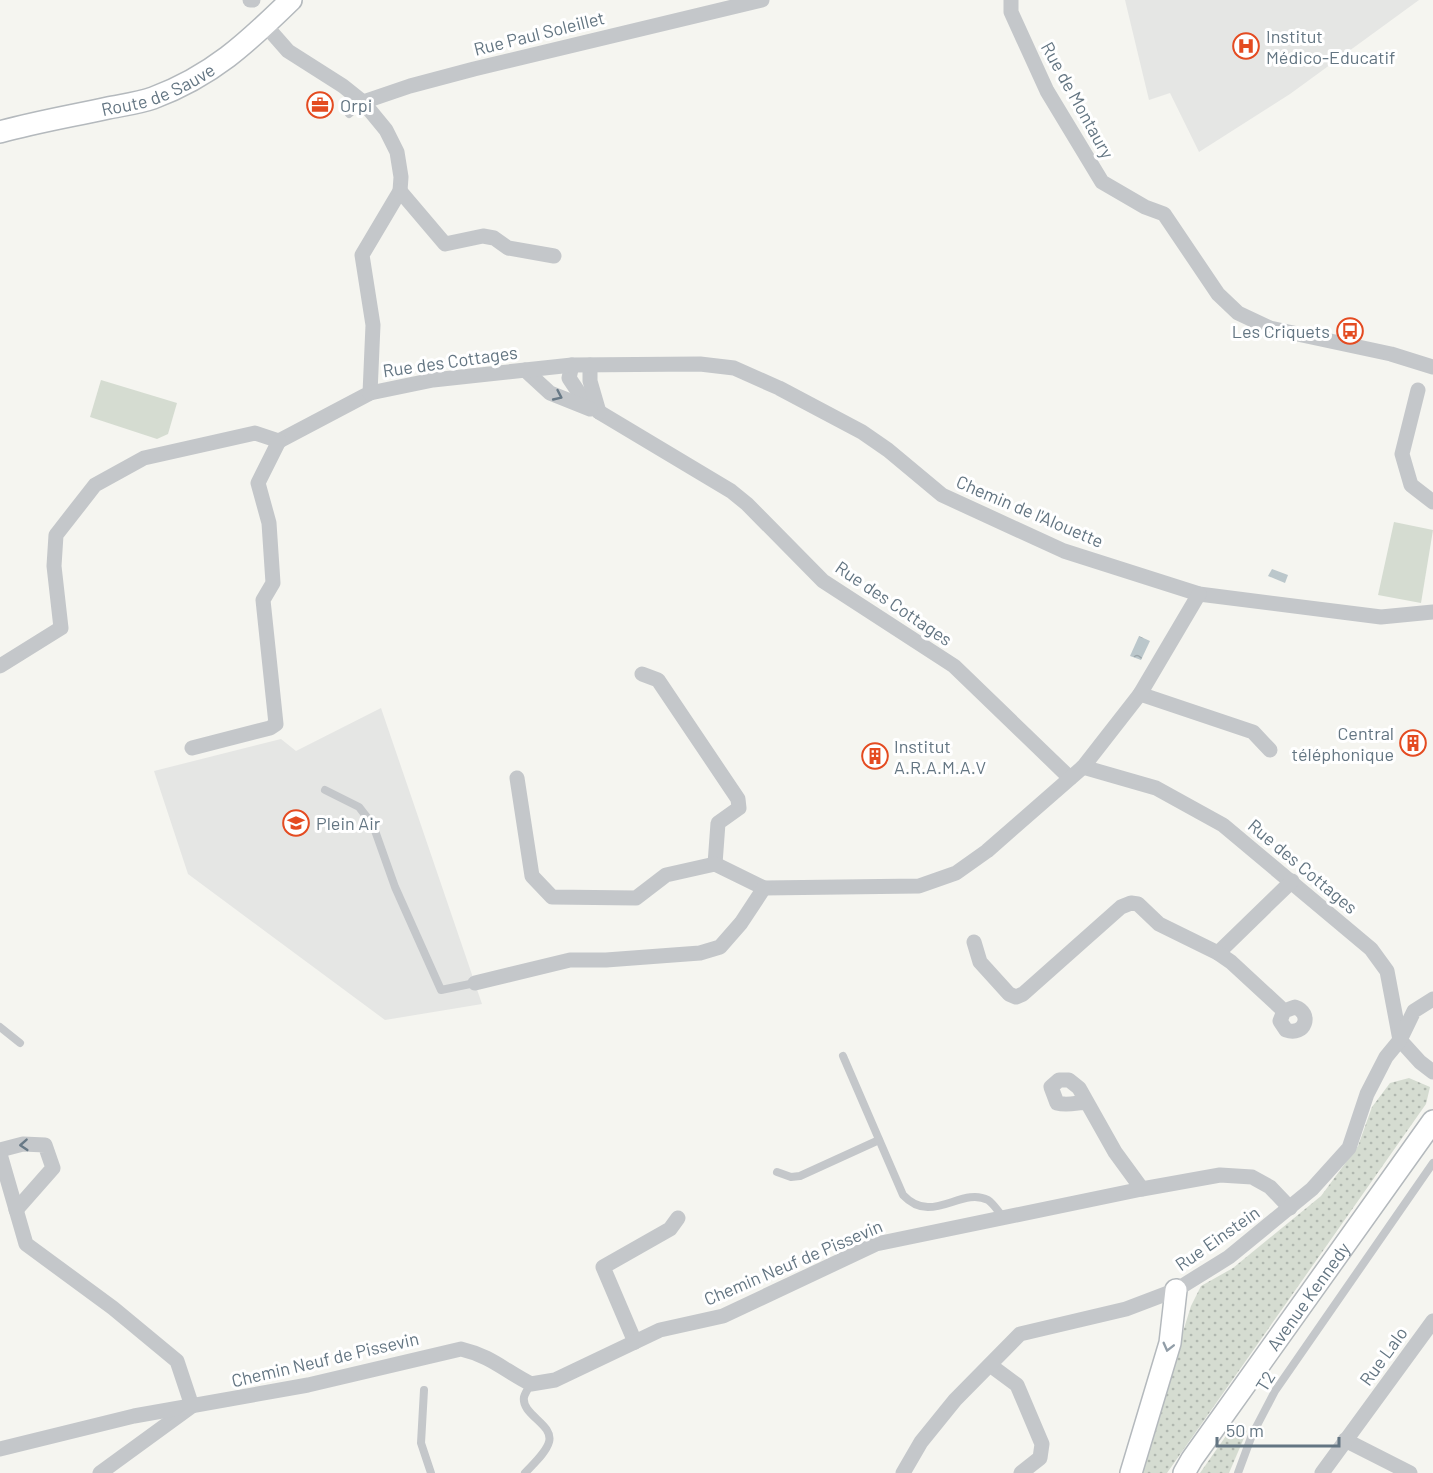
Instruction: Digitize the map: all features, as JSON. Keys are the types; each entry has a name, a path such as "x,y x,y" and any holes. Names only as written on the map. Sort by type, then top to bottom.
{"main road":[{"name":"Route de Sauve","path":"0,132 38,121 151,99 193,81 225,61 266,26 291,0"},
{"name":"Avenue Kennedy","path":"1184,1473 1433,1121"},
{"path":"1131,1473 1170,1343 1176,1290"}],"street":[{"name":"Rue Paul Soleillet","path":"363,102 410,86 474,69 762,0"},
{"name":"Rue de Montaury","path":"1011,0 1011,12 1047,91 1102,182 1145,207 1164,214 1218,294 1238,313 1270,328 1391,354 1433,367"},
{"path":"192,748 270,728 276,724 263,600 273,583 269,523 258,483 279,441 370,393 373,325 362,255 400,191 400,164 393,142 378,120 363,102 348,90 288,51 266,26"},
{"path":"400,191 445,244 483,236 494,238 508,248 554,256"},
{"name":"Chemin de l'Alouette","path":"572,365 700,364 734,368 779,388 862,432 888,450 942,495 1064,551 1199,594 1381,617 1433,612"},
{"path":"572,365 569,378 583,399 599,412"},
{"name":"Rue des Cottages","path":"370,393 433,380 572,365"},
{"path":"590,365 590,381 599,412"},
{"path":"525,370 550,393 599,412"},
{"path":"1418,390 1402,453 1411,485 1433,502"},
{"name":"Rue des Cottages","path":"599,412 731,491 747,504 823,581 954,666 1070,778"},
{"path":"0,666 61,628 54,566 56,535 95,485 144,458 255,433 279,441"},
{"path":"517,777 532,876 552,897 636,898 666,875 715,864 764,888 920,886 956,873 987,851 1083,767 1140,694 1199,594"},
{"path":"642,674 658,680 738,799 739,808 718,823 715,864"},
{"path":"1140,694 1253,732 1270,750"},
{"name":"Rue des Cottages","path":"1083,767 1156,788 1223,825 1371,949 1388,971 1400,1040"},
{"path":"1218,953 1292,881"},
{"path":"475,983 570,960 606,960 700,953 720,947 741,923 764,888"},
{"path":"974,942 980,962 1009,994 1016,997 1023,994 1121,907 1127,904 1138,904 1159,924 1218,953 1231,962 1284,1011"},
{"name":"Rue Einstein","path":"903,1473 921,1442 955,1400 1020,1334 1126,1309 1176,1290 1229,1257 1290,1208 1326,1174 1349,1148 1367,1094 1386,1057 1400,1040 1414,1011 1433,999"},
{"path":"1400,1040 1420,1062 1433,1072"},
{"path":"1086,1102 1094,1112 1114,1152 1142,1189"},
{"path":"16,1210 53,1168 45,1145 23,1144 0,1152 16,1210 26,1244 113,1308 177,1361 192,1406 99,1473"},
{"name":"Chemin Neuf de Pissevin","path":"0,1449 134,1416 308,1385 461,1349 494,1360 531,1384 555,1380 660,1330 723,1316 876,1244 1142,1189 1220,1175 1252,1177 1270,1187 1290,1208"},
{"path":"635,1342 603,1267 670,1229 678,1218"},
{"name":"Rue Lalo","path":"1329,1470 1345,1440 1433,1321"},
{"path":"990,1365 1017,1385 1042,1444 1040,1458 1021,1473"},
{"path":"1345,1440 1410,1473"}],"lane":[{"path":"349,114 363,102"},
{"path":"325,790 359,807 373,825 395,887 441,990 475,983"},
{"path":"0,1027 20,1043"},
{"path":"843,1056 903,1195 912,1204 925,1208 966,1199 988,1200 1004,1218"},
{"path":"777,1172 791,1177 800,1176 879,1140"},
{"name":"T2","path":"1238,1473 1252,1435 1275,1391 1433,1163"},
{"path":"525,1473 550,1440 548,1431 525,1405 524,1397 531,1384"},
{"path":"424,1390 421,1443 431,1473"}],"shaded area":[{"name":"Institut Médico-Educatif","path":"1125,0 1419,0 1290,94 1199,152 1170,93 1149,100"},
{"path":"101,380 177,403 168,434 157,439 90,417"},
{"path":"1394,522 1433,530 1421,603 1378,595"},
{"name":"Plein Air","path":"381,708 482,1004 385,1020 188,874 154,771 281,739 296,751"},
{"path":"1409,1078 1430,1087 1426,1104 1167,1473 1139,1473 1191,1306 1201,1286 1233,1268 1321,1196 1358,1146 1372,1107 1390,1083"},
{"path":"1235,1423 1247,1431 1229,1473 1200,1473"}],"water":[{"path":"1272,569 1288,575 1285,583 1268,576"},
{"path":"1139,636 1150,641 1141,660 1130,656"}],"place":[{"name":"Institut Médico-Educatif","path":"1246,46"},
{"name":"Orpi","path":"320,105"},
{"name":"Les Criquets","path":"1350,331"},
{"name":"Central téléphonique","path":"1413,743"},
{"name":"Institut A.R.A.M.A.V","path":"875,756"},
{"name":"Plein Air","path":"296,823"}]}
